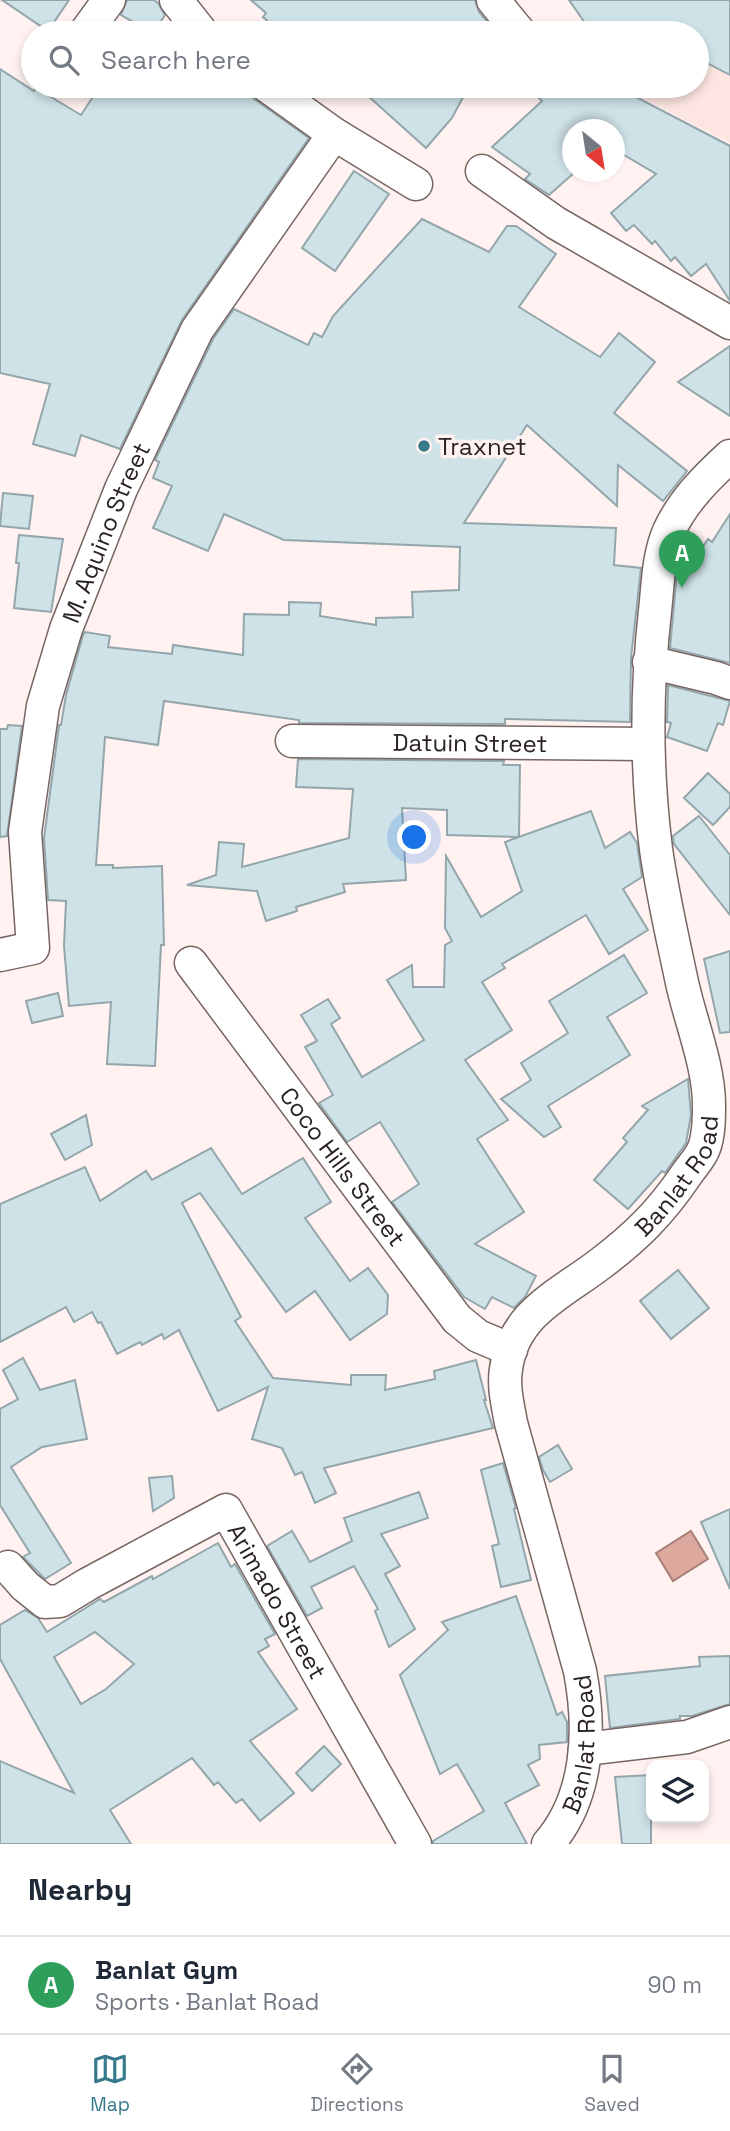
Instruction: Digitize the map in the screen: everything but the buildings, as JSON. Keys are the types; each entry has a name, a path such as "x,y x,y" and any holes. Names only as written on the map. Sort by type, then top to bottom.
{"street":[{"path":"94,21 109,0"},
{"path":"176,0 193,21"},
{"path":"493,0 510,21"},
{"path":"284,98 334,134 416,184"},
{"name":"M. Aquino Street","path":"0,954 33,948 25,832 43,706 66,629 121,489 197,330 334,134"},
{"path":"482,172 556,223 730,324"},
{"name":"Banlat Road","path":"548,1844 569,1812 580,1781 585,1749 586,1698 511,1423 505,1370 510,1350 538,1307 633,1238 663,1208 704,1148 708,1127 707,1089 656,851 647,744 649,662 661,561 668,534 680,509 730,456"},
{"path":"649,662 716,677 730,683"},
{"name":"Datuin Street","path":"292,741 647,744"},
{"name":"Coco Hills Street","path":"191,963 457,1319 478,1336 510,1350"},
{"name":"Arimado Street","path":"8,1566 25,1586 45,1602 60,1601 226,1510 415,1844"},
{"path":"585,1749 687,1737 730,1722"}],"shaded area":[{"path":"636,0 730,0 730,143 642,98 709,98 709,21 611,21"},
{"path":"691,1531 708,1559 673,1581 656,1553"}],"place":[{"name":"Traxnet","path":"424,446"},
{"name":"Banlat Gym","path":"682,588"}]}
